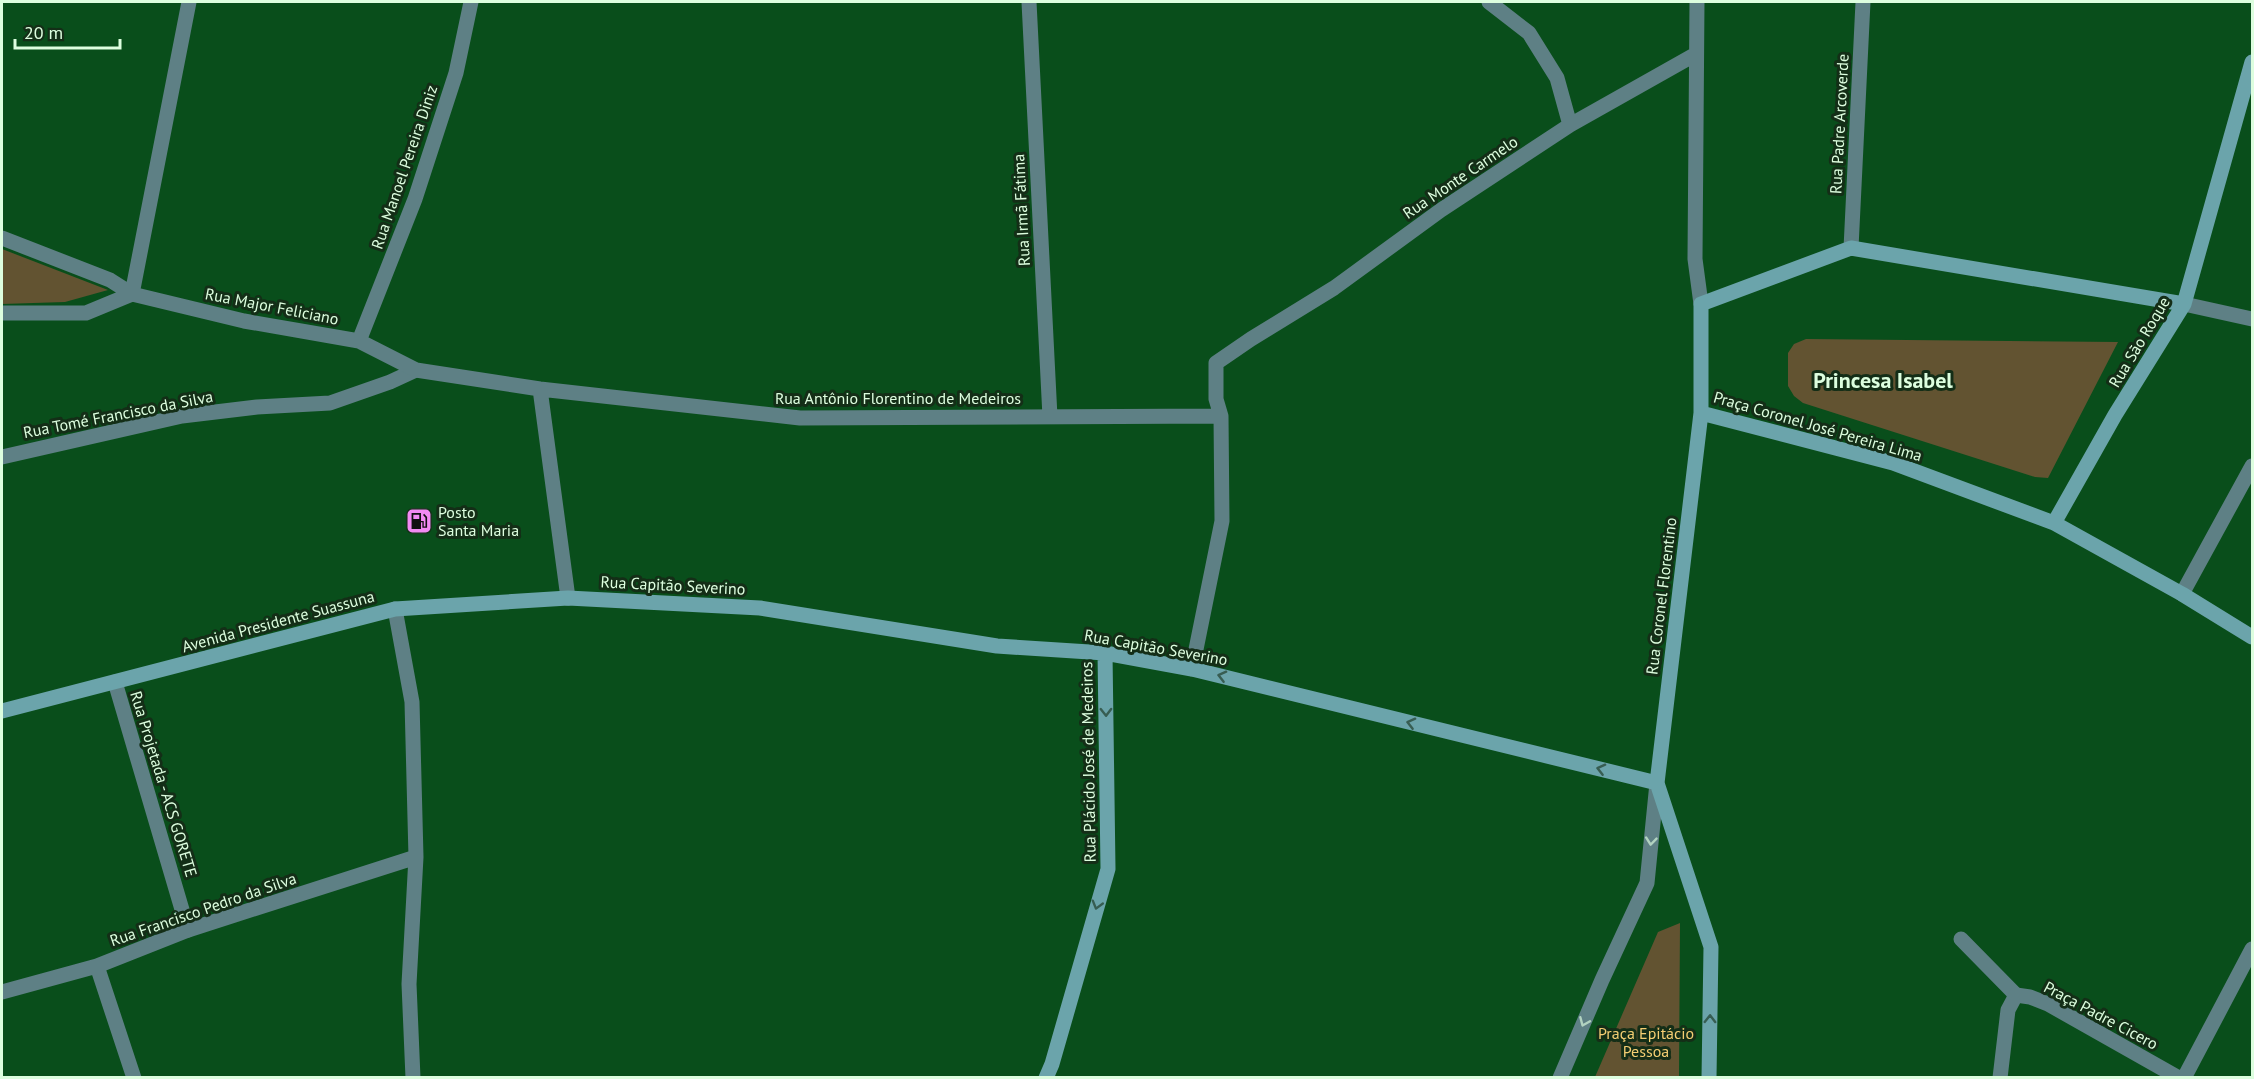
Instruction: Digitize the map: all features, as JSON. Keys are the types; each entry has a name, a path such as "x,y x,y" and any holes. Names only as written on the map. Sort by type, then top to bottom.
{"main road":[{"name":"Rua São Roque","path":"2054,522 2115,415 2184,304 2253,62"},
{"path":"1701,304 1851,248 2184,304"},
{"name":"Praça Coronel José Pereira Lima","path":"1701,304 1701,413 1893,463 2054,522 2253,637"},
{"name":"Rua Coronel Florentino","path":"1658,783 1701,413"},
{"name":"Avenida Presidente Suassuna","path":"2,711 395,609 568,598"},
{"name":"Rua Capitão Severino","path":"568,598 760,608 997,646 1105,653 1192,669 1658,783"},
{"name":"Rua Plácido José de Medeiros","path":"1046,1077 1052,1064 1108,869 1105,653"},
{"path":"1658,783 1711,946 1709,1077"}],"street":[{"path":"2,313 86,313 132,294 189,2"},
{"name":"Rua Manoel Pereira Diniz","path":"359,341 415,199 456,74 471,2"},
{"name":"Rua Irmã Fátima","path":"1029,2 1050,417"},
{"path":"1489,2 1529,33 1557,78 1570,125"},
{"path":"1697,2 1695,259 1701,304"},
{"name":"Rua Padre Arcoverde","path":"1851,248 1863,2"},
{"name":"Rua Monte Carmelo","path":"1221,416 1216,399 1216,363 1334,288 1441,210 1570,125 1696,54"},
{"name":"Rua Major Feliciano","path":"2,238 110,280 132,294 244,321 359,341 416,370 540,389"},
{"path":"2184,304 2253,320"},
{"name":"Rua Tomé Francisco da Silva","path":"2,457 182,416 256,407 330,403 390,382 416,370"},
{"path":"540,389 568,598"},
{"name":"Rua Antônio Florentino de Medeiros","path":"540,389 800,418 1221,416"},
{"path":"1192,669 1222,521 1221,416"},
{"path":"2182,594 2253,466"},
{"path":"395,609 412,702 416,857 409,984 413,1077"},
{"name":"Rua Projetada - ACS GORETE","path":"114,682 189,930"},
{"path":"1560,1077 1647,884 1658,783"},
{"name":"Rua Francisco Pedro da Silva","path":"2,992 97,966 189,930 416,857"},
{"path":"1961,939 2016,995"},
{"path":"2184,1077 2253,949"},
{"path":"97,966 134,1077"},
{"name":"Praça Padre Cicero","path":"2000,1077 2008,1010 2016,995 2030,997 2048,1004 2179,1077"}],"green space":[{"path":"2,249 108,290 65,302 2,304"},
{"path":"1806,339 2118,342 2048,478 2035,477 1803,403 1794,396 1788,386 1788,353 1794,344"},
{"name":"Praça Epitácio Pessoa","path":"1680,923 1679,1077 1595,1077 1658,932"}],"place":[{"name":"Posto Santa Maria","path":"419,521"}],"district":[{"name":"Princesa Isabel","path":"1883,380"}]}
